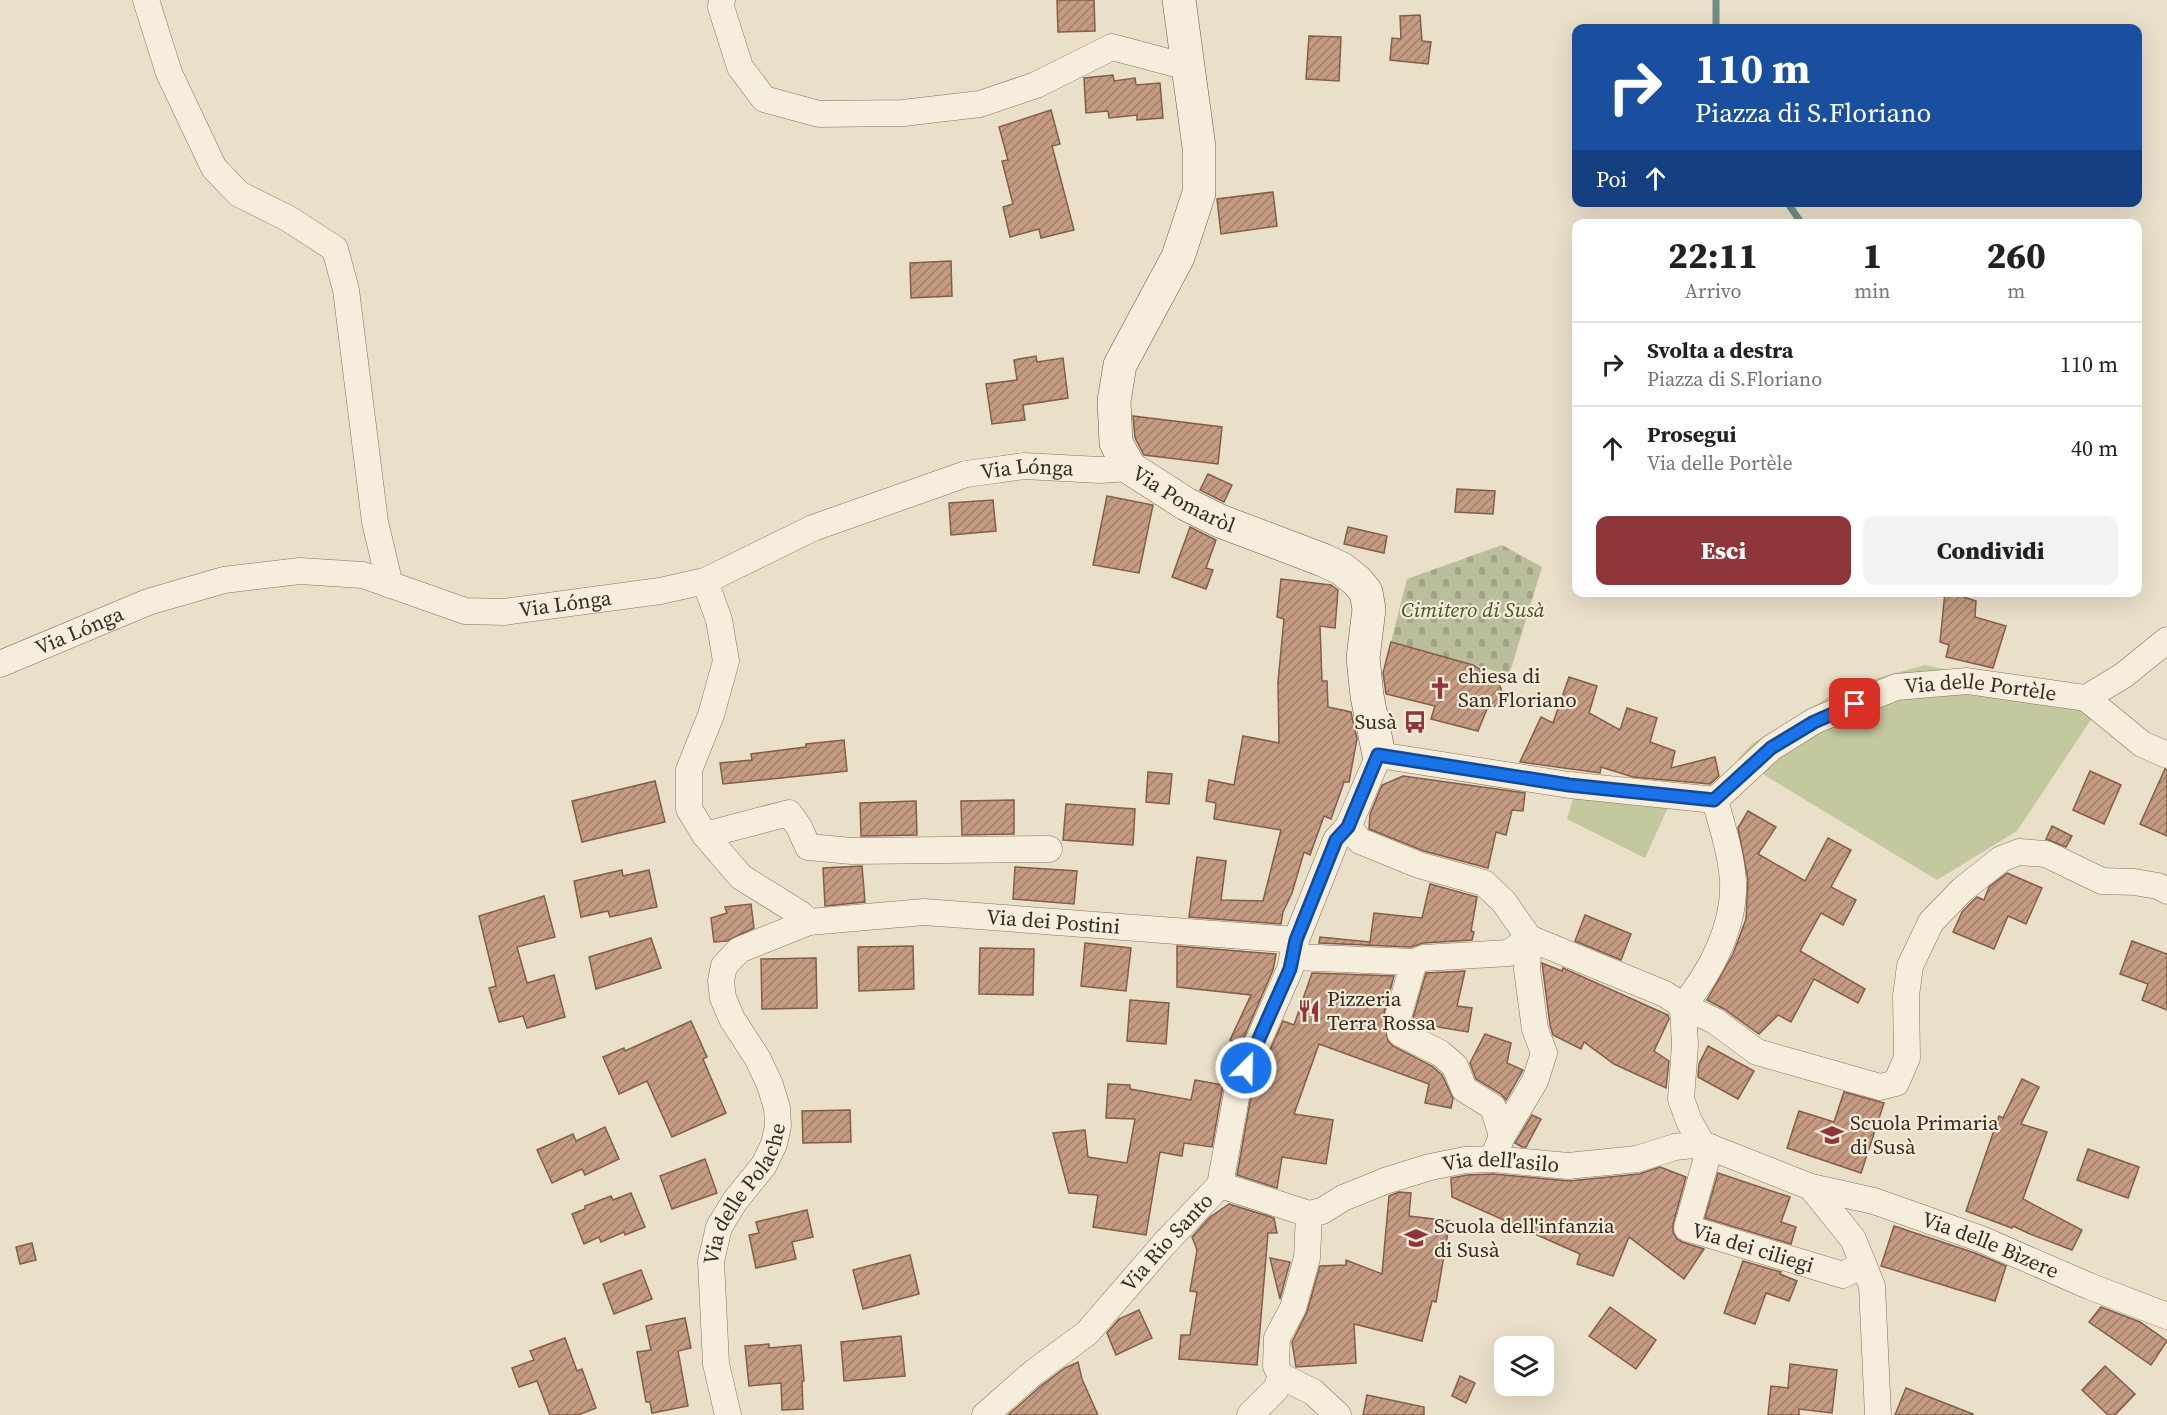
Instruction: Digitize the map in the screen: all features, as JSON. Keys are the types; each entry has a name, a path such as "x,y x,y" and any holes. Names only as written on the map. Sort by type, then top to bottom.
{"street":[{"path":"146,0 170,73 214,168 239,194 289,219 335,249 346,290 375,522 390,585"},
{"path":"722,0 721,7 740,67 764,99 819,114 903,114 980,104 1036,85 1112,47 1187,67"},
{"name":"Via Pomaròl","path":"1179,0 1199,147 1199,193 1178,257 1120,365 1114,401 1116,443 1130,468 1186,504 1220,521 1323,560 1342,569 1357,581 1366,592 1369,609 1363,658 1367,696 1378,755"},
{"name":"Via Lónga","path":"0,664 148,602 224,580 300,571 363,575 465,611 504,612 660,591 705,581 813,528 966,474 1024,466 1100,470 1130,468"},
{"path":"705,581 719,620 726,661 711,715 689,771 688,809 705,835 741,877 810,922"},
{"path":"2167,640 2124,675 2086,698 2142,744 2167,755"},
{"name":"Via delle Portèle","path":"1714,800 1771,748 1814,722 1896,687 1967,681 2086,698"},
{"path":"1378,755 1569,785 1714,800 1730,857 1733,882 1730,915 1724,940 1693,994 1683,1006 1685,1046 1681,1099 1689,1121 1706,1145 1811,1187 1853,1239 1872,1286 1878,1415"},
{"name":"Via Rio Santo","path":"984,1415 1087,1333 1220,1185 1238,1087 1290,969 1294,949 1336,840 1348,827 1378,755"},
{"path":"705,835 789,813 799,827 808,847 852,851 1049,849"},
{"path":"1348,827 1359,842 1419,865 1484,884 1504,902 1529,938 1665,994 1683,1006 1715,1021 1756,1052 1880,1087 1896,1083 1907,1058 1906,996 1910,966 1931,921 1963,889 2001,859 2019,852 2046,854 2102,881 2134,882 2158,886 2167,891"},
{"name":"Via dei Postini","path":"721,981 724,966 739,950 810,922 924,912 1414,962 1424,958 1509,953 1529,938"},
{"path":"1493,1159 1502,1136 1535,1081 1544,1053 1535,1029 1527,969 1529,938"},
{"path":"1414,962 1398,1017 1400,1033 1440,1053 1455,1066 1464,1089 1493,1107 1502,1136"},
{"name":"Via delle Polache","path":"721,981 723,998 732,1019 758,1059 770,1086 777,1108 778,1126 774,1144 764,1165 735,1201 719,1227 711,1261 716,1364 728,1415"},
{"name":"Via dell'asilo","path":"1309,1214 1322,1211 1343,1198 1385,1181 1430,1167 1465,1160 1493,1159 1568,1166 1637,1159 1674,1147 1706,1145"},
{"name":"Via dei ciliegi","path":"1706,1145 1687,1228 1843,1275 1863,1264"},
{"path":"1220,1185 1309,1214 1307,1258 1293,1308 1278,1338 1276,1366 1281,1376 1313,1392 1338,1415"},
{"name":"Via delle Bìzere","path":"1811,1187 1874,1201 1981,1239 2089,1287 2167,1316"},
{"path":"1250,1415 1276,1389 1281,1376"}],"green space":[{"name":"Cimitero di Susà","path":"1502,545 1542,567 1509,675 1391,642 1407,579"},
{"path":"1925,665 2100,706 2017,831 1937,880 1738,759 1753,743 1845,687"},
{"path":"1576,789 1669,805 1645,858 1567,819"}],"building":[{"path":"1057,0 1094,0 1095,31 1058,32"},
{"path":"1420,15 1422,41 1431,42 1428,64 1390,60 1392,38 1401,39 1400,16"},
{"path":"1309,36 1341,37 1339,81 1306,79"},
{"path":"1113,75 1114,81 1135,78 1136,85 1160,83 1163,118 1137,120 1137,115 1109,118 1108,111 1086,113 1084,78"},
{"path":"1051,110 1060,144 1052,146 1074,230 1041,238 1039,229 1010,237 1003,207 1013,204 1002,161 1008,160 999,127"},
{"path":"1273,192 1277,226 1221,234 1217,199"},
{"path":"951,261 952,296 911,298 910,263"},
{"path":"1036,356 1037,362 1063,358 1068,398 1023,405 1025,420 992,424 986,384 1017,380 1014,360"},
{"path":"1133,416 1222,427 1218,464 1144,455 1135,438"},
{"path":"1208,474 1232,485 1224,502 1200,490"},
{"path":"1457,489 1495,491 1493,514 1455,512"},
{"path":"1107,496 1153,505 1139,573 1093,565"},
{"path":"993,500 996,531 951,535 949,503"},
{"path":"1190,527 1216,540 1206,568 1213,570 1206,589 1172,577"},
{"path":"1348,527 1387,536 1384,553 1344,544"},
{"path":"1281,579 1331,585 1338,590 1335,628 1320,626 1322,681 1327,681 1328,707 1351,712 1357,739 1349,782 1344,782 1331,819 1324,816 1310,855 1304,852 1281,924 1189,917 1197,857 1226,861 1221,900 1263,901 1281,830 1214,819 1216,803 1206,801 1209,780 1234,785 1243,736 1279,743 1278,682 1284,619 1277,617"},
{"path":"1944,597 1964,597 1976,601 1975,617 2006,626 1993,668 1946,657 1949,645 1940,642"},
{"name":"chiesa di San Floriano","path":"1391,642 1473,665 1499,684 1503,694 1498,705 1487,709 1478,731 1431,719 1435,706 1386,694 1383,673"},
{"path":"1569,677 1597,686 1589,713 1620,730 1627,708 1657,718 1650,742 1675,751 1671,768 1715,757 1719,776 1710,784 1633,777 1601,767 1600,773 1520,762 1541,717 1553,723"},
{"path":"844,740 847,771 723,784 720,763 752,760 751,754"},
{"path":"2165,769 2167,770 2167,836 2140,824"},
{"path":"2090,771 2121,785 2104,824 2073,810"},
{"path":"1148,772 1172,774 1169,804 1146,802"},
{"path":"1403,776 1525,793 1523,811 1512,810 1506,835 1496,832 1488,868 1424,851 1369,829 1370,814 1382,785"},
{"path":"655,781 665,822 582,842 572,801"},
{"path":"1014,800 1014,834 962,835 961,801"},
{"path":"916,801 917,835 861,836 860,803"},
{"path":"1066,804 1135,809 1133,845 1063,840"},
{"path":"1748,811 1776,827 1758,854 1805,881 1828,838 1851,850 1831,887 1856,900 1843,925 1821,913 1800,951 1865,989 1858,1003 1814,979 1791,1022 1778,1015 1759,1034 1707,1000 1733,954 1746,919 1748,880 1738,828"},
{"path":"2052,826 2072,836 2066,847 2046,839"},
{"path":"862,866 865,902 825,906 823,868"},
{"path":"1015,867 1077,871 1074,904 1013,899"},
{"path":"622,870 623,876 649,870 657,907 610,917 608,911 581,917 574,881"},
{"path":"2007,873 2042,888 2026,924 2008,916 1994,949 1953,932 1962,912 1977,897 1984,900 1989,887"},
{"path":"1430,884 1477,897 1471,931 1474,932 1472,940 1423,943 1411,947 1319,943 1320,937 1370,942 1374,913 1422,918"},
{"path":"544,896 555,937 517,947 527,983 554,975 565,1017 527,1028 523,1016 499,1022 489,988 496,986 479,916"},
{"path":"751,904 754,928 727,941 714,942 711,918 727,913 725,907"},
{"path":"1585,915 1631,934 1621,960 1575,941"},
{"path":"651,938 661,968 596,989 589,957"},
{"path":"2132,941 2167,954 2167,1010 2142,1000 2148,984 2120,974"},
{"path":"1085,943 1131,948 1126,991 1081,986"},
{"path":"913,946 914,989 859,991 858,947"},
{"path":"1177,946 1276,954 1273,970 1241,1044 1230,1040 1251,995 1177,987"},
{"path":"980,948 1034,949 1033,995 979,994"},
{"path":"816,958 817,1008 762,1009 761,959"},
{"path":"1542,963 1562,971 1563,968 1668,1015 1669,1019 1654,1051 1669,1061 1666,1088 1614,1064 1584,1042 1581,1049 1553,1035"},
{"path":"1465,971 1457,1006 1472,1008 1468,1032 1414,1023 1413,1018 1426,973"},
{"path":"1312,973 1394,976 1384,1013 1388,1041 1393,1046 1432,1066 1442,1075 1453,1098 1451,1108 1425,1103 1429,1084 1319,1044 1294,1114 1333,1120 1326,1164 1282,1157 1277,1188 1237,1175 1252,1091 1283,1021 1294,1025"},
{"path":"1130,1000 1169,1003 1166,1044 1127,1041"},
{"path":"691,1021 707,1057 703,1059 726,1113 672,1137 647,1081 619,1094 603,1057 624,1048 625,1051"},
{"path":"1485,1034 1511,1043 1507,1063 1523,1070 1506,1100 1501,1094 1476,1079 1470,1063"},
{"path":"1708,1046 1754,1071 1738,1099 1698,1077 1699,1064"},
{"path":"2022,1079 2039,1087 2021,1124 2047,1132 2023,1199 2082,1230 2072,1250 2013,1226 2012,1228 1966,1211 1999,1116 2003,1118"},
{"path":"1195,1080 1223,1085 1212,1147 1184,1143 1182,1156 1160,1152 1146,1235 1093,1227 1098,1195 1069,1193 1053,1133 1085,1130 1088,1157 1127,1163 1135,1119 1106,1118 1108,1084 1130,1085 1130,1089 1191,1100"},
{"name":"Scuola Primaria di Susà","path":"1844,1092 1884,1103 1861,1173 1787,1148 1799,1111 1834,1122"},
{"path":"850,1110 851,1142 803,1143 802,1111"},
{"path":"1532,1115 1541,1119 1526,1147 1522,1147 1515,1143"},
{"path":"605,1127 619,1159 585,1175 582,1169 552,1183 537,1150 573,1134 576,1141"},
{"path":"2088,1149 2139,1167 2128,1198 2077,1180"},
{"path":"705,1159 717,1193 672,1209 660,1176"},
{"path":"1660,1167 1686,1177 1673,1224 1673,1232 1682,1242 1704,1249 1684,1279 1629,1237 1613,1276 1577,1264 1580,1254 1452,1197 1451,1178 1467,1175 1493,1174 1569,1181 1639,1174"},
{"path":"1718,1173 1790,1197 1781,1222 1796,1227 1791,1244 1705,1218"},
{"path":"1399,1192 1411,1193 1409,1216 1450,1221 1436,1302 1432,1301 1422,1341 1354,1324 1356,1363 1296,1367 1292,1342 1307,1312 1320,1266 1346,1265 1346,1260 1382,1274 1389,1196"},
{"path":"631,1193 645,1227 625,1235 624,1232 601,1242 599,1237 584,1244 572,1214 585,1209 585,1206 611,1196 613,1200"},
{"path":"1229,1204 1274,1218 1277,1233 1268,1233 1257,1365 1179,1359 1181,1335 1190,1335 1197,1292 1190,1291 1197,1250 1192,1237 1210,1217"},
{"path":"807,1210 813,1237 792,1242 796,1259 756,1268 749,1235 759,1233 756,1222"},
{"path":"1894,1226 1975,1253 2006,1266 1995,1301 1881,1266"},
{"path":"32,1243 36,1260 20,1264 16,1247"},
{"path":"910,1255 919,1294 863,1309 853,1270"},
{"path":"1270,1258 1290,1262 1280,1299"},
{"path":"1743,1261 1781,1272 1780,1274 1797,1281 1789,1301 1766,1293 1755,1324 1724,1313"},
{"path":"641,1270 652,1299 614,1314 603,1284"},
{"path":"1610,1307 1656,1340 1636,1369 1589,1336"},
{"path":"2101,1307 2140,1322 2167,1341 2151,1365 2089,1322"},
{"path":"1139,1310 1152,1338 1116,1355 1107,1333 1119,1319"},
{"path":"685,1318 691,1348 678,1351 688,1406 652,1413 650,1402 646,1402 637,1352 651,1350 646,1326"},
{"path":"901,1336 905,1376 844,1381 841,1342"},
{"path":"565,1338 577,1371 582,1369 596,1408 578,1415 550,1415 537,1381 519,1387 512,1368 534,1360 530,1351"},
{"path":"769,1344 769,1348 801,1345 804,1381 802,1381 803,1409 782,1410 781,1383 749,1386 745,1346"},
{"path":"1078,1362 1082,1379 1098,1415 1008,1415 1042,1385 1065,1368"},
{"path":"1790,1364 1837,1370 1832,1413 1799,1409 1799,1415 1768,1415 1771,1386 1788,1388"},
{"path":"2105,1366 2135,1394 2115,1415 2108,1415 2082,1390"},
{"path":"1460,1376 1475,1383 1466,1403 1452,1396"},
{"path":"1906,1388 1973,1414 1973,1415 1895,1415"},
{"path":"1367,1395 1424,1407 1424,1415 1363,1415"}],"waterway":[{"path":"1716,0 1716,24"},
{"path":"1790,207 1799,219"}],"place":[{"name":"chiesa di San Floriano","path":"1440,688"},
{"name":"Susà","path":"1415,722"},
{"name":"Pizzeria Terra Rossa","path":"1309,1011"},
{"name":"Scuola Primaria di Susà","path":"1832,1135"},
{"name":"Scuola dell'infanzia di Susà","path":"1416,1238"}],"route":[{"path":"1246,1068 1290,969 1296,940 1336,840 1348,827 1378,755 1569,785 1714,800 1771,748 1814,722 1855,704"}]}
